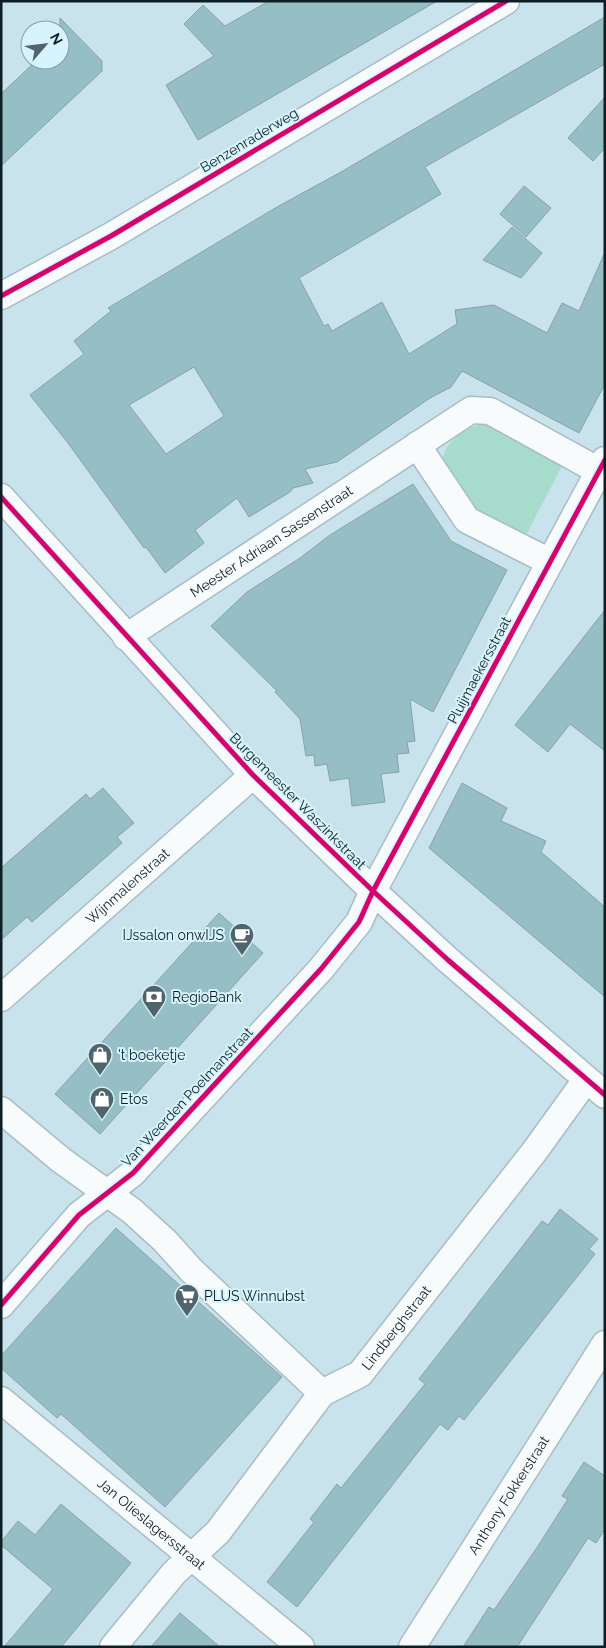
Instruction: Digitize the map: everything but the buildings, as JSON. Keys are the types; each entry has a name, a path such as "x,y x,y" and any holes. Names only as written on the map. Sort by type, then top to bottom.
{"street":[{"name":"Benzenraderweg","path":"1,296 111,236 506,1"},
{"name":"Meester Adriaan Sassenstraat","path":"126,637 463,413 480,408 490,411 603,469"},
{"path":"417,445 467,520 550,562"},
{"name":"Pluijmaekersstraat","path":"373,891 550,562 603,469"},
{"name":"Burgemeester Waszinkstraat","path":"3,503 253,775 373,891 596,1087"},
{"name":"Wijnmalenstraat","path":"1,998 253,775"},
{"name":"Van Weerden Poelmanstraat","path":"1,1305 79,1215 132,1173 321,970 359,922 373,891"},
{"name":"Lindberghstraat","path":"113,1647 174,1573 218,1532 322,1393 360,1374 534,1152 596,1087"},
{"path":"1,1110 61,1160 108,1192 165,1241 191,1270 322,1393"},
{"name":"Anthony Fokkerstraat","path":"412,1647 605,1344"},
{"name":"Jan Olieslagersstraat","path":"1,1400 301,1647"}],"green space":[{"path":"482,424 490,426 562,466 525,537 478,511 443,459 447,447 457,436 470,428"}],"cycle path":[{"path":"1,296 111,236 506,1"},
{"path":"1,1305 79,1215 133,1173 321,969 359,922 373,891 605,460"},
{"path":"1,497 253,775 373,891 448,960 605,1095"}],"place":[{"name":"IJssalon onwIJS","path":"242,956"},
{"name":"RegioBank","path":"154,1018"},
{"name":"'t boeketje","path":"100,1076"},
{"name":"Etos","path":"102,1120"},
{"name":"PLUS Winnubst","path":"187,1317"}]}
